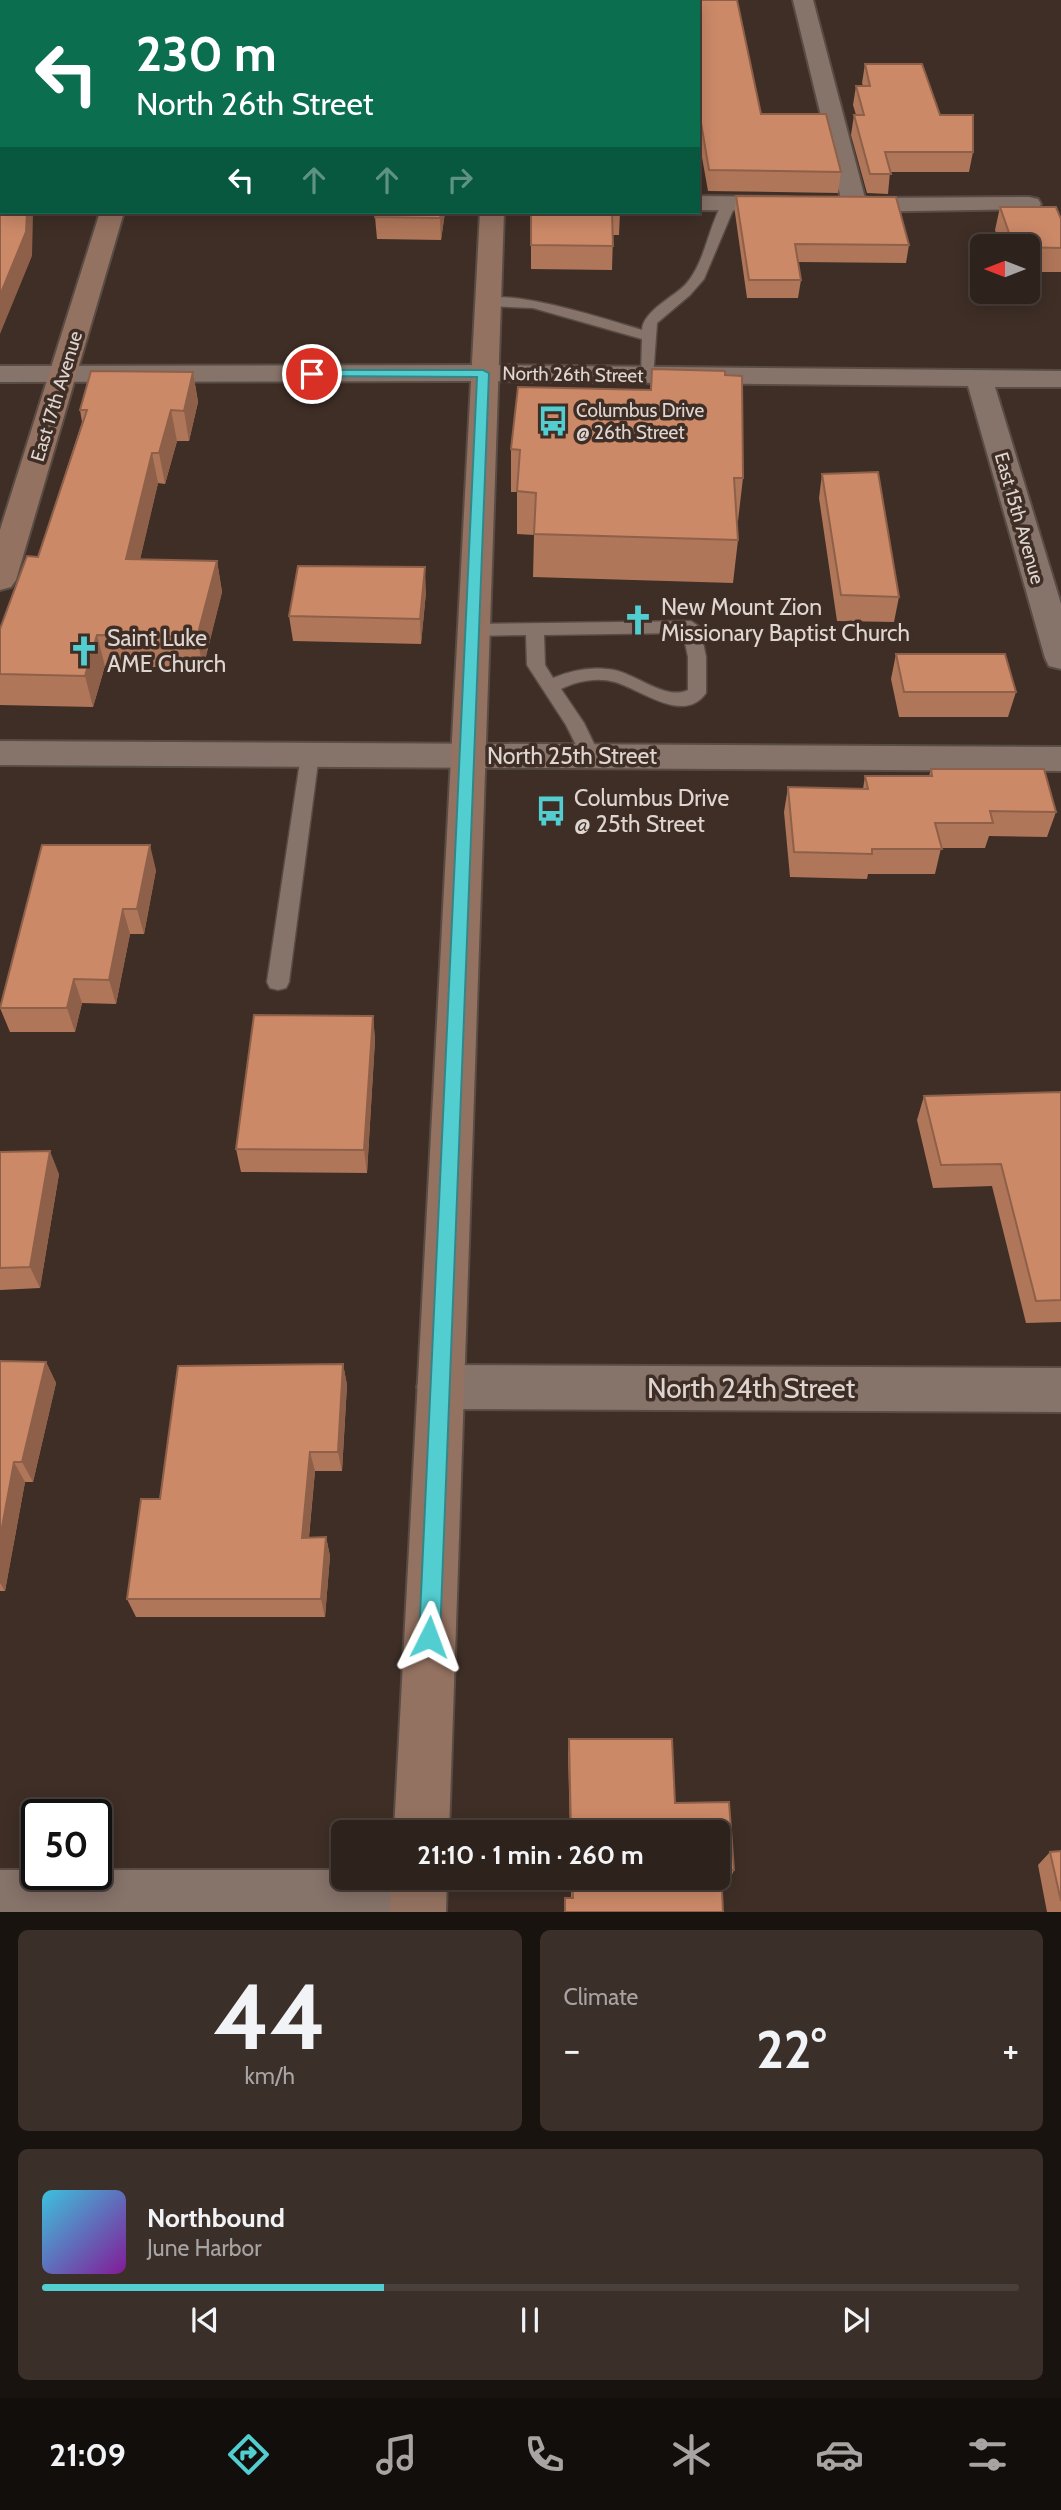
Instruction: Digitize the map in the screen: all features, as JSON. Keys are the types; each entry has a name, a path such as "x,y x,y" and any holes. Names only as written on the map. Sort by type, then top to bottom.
{"main road":[{"name":"East 17th Avenue","path":"0,580 111,214"},
{"path":"422,1820 492,214"}],"street":[{"path":"803,0 855,205"},
{"path":"700,203 1029,204"},
{"name":"North 26th Street","path":"0,374 483,373 1061,379"},
{"name":"East 15th Avenue","path":"979,379 1061,658"},
{"name":"North 25th Street","path":"0,753 1061,759"},
{"name":"North 24th Street","path":"440,1387 1061,1390"},
{"path":"0,1898 418,1896"}],"lane":[{"path":"648,375 650,322 695,283 718,222 729,203"},
{"path":"487,302 534,304 649,336"},
{"path":"472,630 691,627 699,681 697,693 683,699 653,693 621,678 584,675 562,679 550,687"},
{"path":"535,629 537,665 575,723 591,756"},
{"path":"278,982 310,755"}],"building":[{"path":"700,0 737,0 761,114 826,114 841,172 709,170 700,117"},
{"path":"865,64 922,64 940,115 973,115 973,152 885,152 891,174 870,174 854,115 864,115 856,86 870,86"},
{"path":"736,196 896,197 909,245 795,244 801,280 749,280"},
{"path":"1000,207 1056,207 1061,219 1061,248 1040,248 1040,234 1009,234"},
{"path":"0,214 27,214 26,232 0,295"},
{"path":"376,214 441,214 440,218 375,217"},
{"path":"531,214 612,214 613,246 531,245"},
{"path":"652,369 725,371 725,375 742,376 743,478 734,478 738,540 534,534 536,493 517,491 520,450 511,449 518,387 651,390"},
{"path":"91,371 193,372 184,411 171,410 159,453 152,453 126,559 217,561 197,637 97,635 85,676 0,674 0,629 27,556 38,557 87,410 80,410"},
{"path":"878,472 899,597 841,595 822,474"},
{"path":"298,566 425,567 420,619 289,616"},
{"path":"896,654 1005,654 1016,692 904,692"},
{"path":"931,769 1044,769 1056,812 990,811 993,823 935,823 942,849 872,849 872,854 794,852 788,787 868,789 865,776 932,776"},
{"path":"42,845 150,845 137,909 123,909 109,980 74,979 67,1008 0,1008"},
{"path":"254,1015 373,1016 364,1150 236,1149"},
{"path":"1061,1092 1061,1300 1036,1301 1001,1164 941,1165 924,1096"},
{"path":"50,1151 30,1267 0,1268 0,1152"},
{"path":"0,1361 46,1362 22,1462 14,1462 0,1538"},
{"path":"343,1364 338,1452 310,1452 302,1538 326,1537 321,1599 127,1599 141,1499 160,1499 178,1366"},
{"path":"569,1739 672,1739 675,1803 729,1802 734,1870 730,1870 730,1820 571,1820"},
{"path":"1061,1851 1061,1901 1050,1852"},
{"path":"573,1890 722,1890 723,1912 565,1912 565,1898 573,1898"}],"place":[{"name":"Columbus Drive @ 26th Street","path":"553,421"},
{"name":"New Mount Zion Missionary Baptist Church","path":"638,620"},
{"name":"Saint Luke AME Church","path":"84,651"},
{"name":"Columbus Drive @ 25th Street","path":"551,811"}],"route":[{"path":"312,374 483,373 429,1637"}]}
